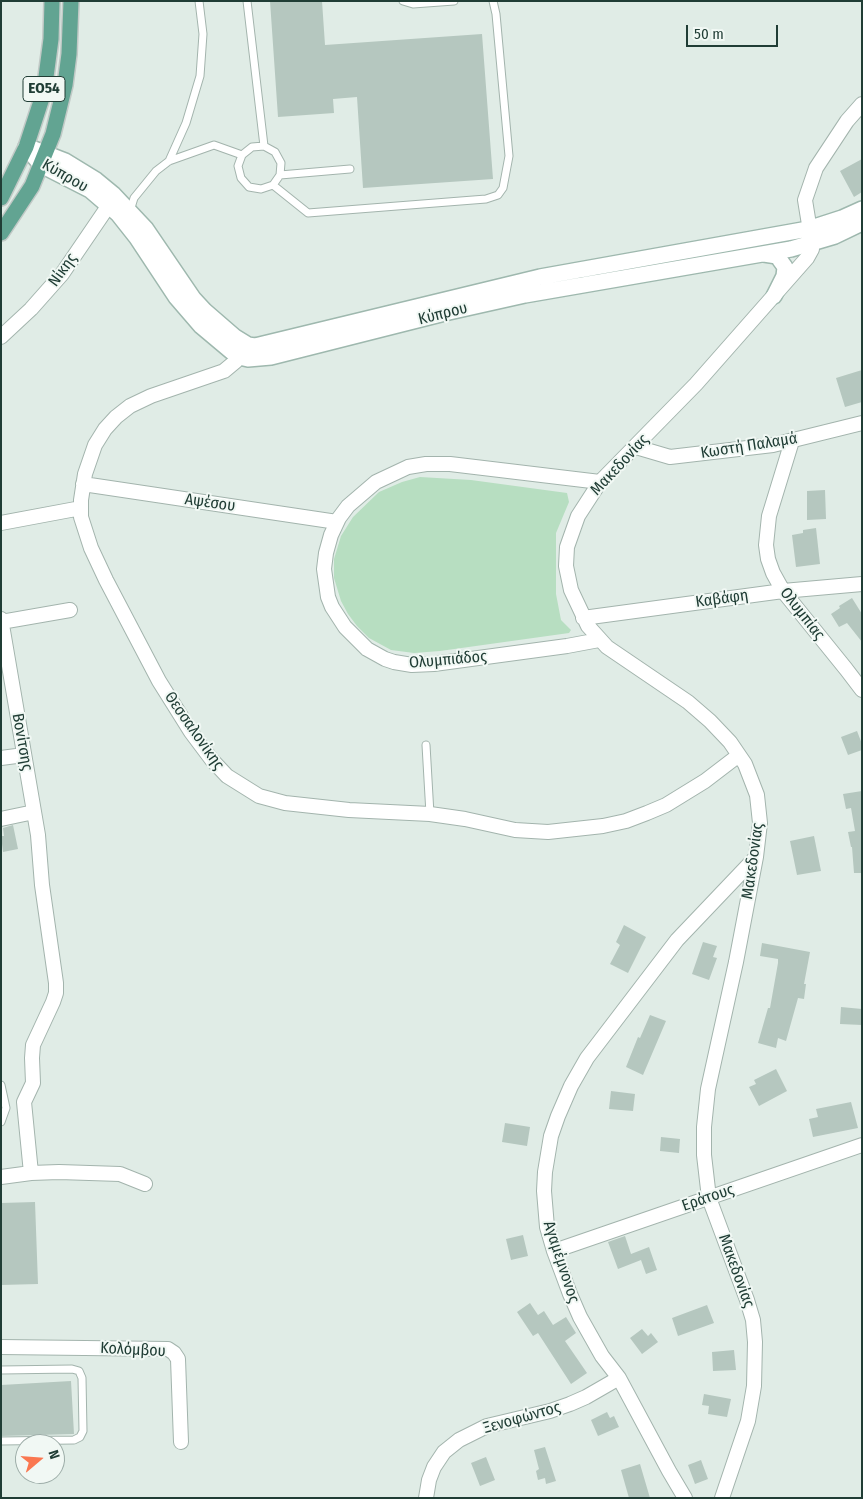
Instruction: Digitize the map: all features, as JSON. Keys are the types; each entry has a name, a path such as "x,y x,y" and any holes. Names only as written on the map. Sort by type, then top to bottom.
{"main road":[{"name":"ΕΟ54","path":"1,198 26,147 40,107 45,86 51,40 52,1"},
{"name":"ΕΟ54","path":"1,233 29,190 43,159 58,115 65,85 70,41 70,1"},
{"name":"Κύπρου","path":"26,147 90,190 130,211 146,229 199,305 220,325 248,359 261,359 345,340 449,312 509,299 660,270 763,254 810,236 862,209"},
{"name":"Κύπρου","path":"111,200 118,214 137,238 161,276 184,307 201,326 241,350"},
{"name":"Κύπρου","path":"241,350 446,298 540,277 846,231 862,223"},
{"path":"763,254 777,256 785,267 784,276 774,296"}],"street":[{"path":"810,236 805,200 816,168 847,121 862,104"},
{"name":"Νίκης","path":"1,337 32,308 62,274 111,200"},
{"name":"Μακεδονίας","path":"722,1498 748,1422 754,1386 755,1342 753,1320 747,1300 709,1198 704,1155 706,1103 756,858 760,823 757,795 750,773 739,755 723,735 700,712 599,640 583,618 568,579 566,557 572,526 600,482 696,384 807,258 812,249 810,236"},
{"name":"Θεσσαλονίκης","path":"241,350 232,365 224,371 150,396 130,406 116,417 105,429 95,445 83,484 81,508 83,525 94,555 160,681 191,732 227,776 250,791 277,802 349,810 430,814 530,831 560,831 603,826 637,817 666,805 715,775 739,755"},
{"name":"Κωστή Παλαμά","path":"636,447 670,457 773,445 862,423"},
{"name":"Ολυμπίας","path":"792,441 772,502 766,534 768,559 783,591 862,690"},
{"name":"Ολυμπιάδος","path":"599,640 424,665 405,665 385,659 367,649 352,635 338,616 328,596 324,577 325,560 331,535 337,522 354,500 376,482 398,471 417,466 450,464 600,482"},
{"name":"Αψέσου","path":"83,484 337,522"},
{"path":"1,523 81,508"},
{"name":"Καβάφη","path":"583,618 783,591 862,584"},
{"path":"1,621 70,610"},
{"name":"Βονίτσης","path":"1,621 38,835 42,885 56,983 56,994 33,1045 33,1083 24,1102 32,1173"},
{"path":"1,758 24,754"},
{"path":"1,819 34,812"},
{"name":"Αγαμέμνονος","path":"685,1498 619,1378 602,1356 580,1317 554,1251 545,1214 545,1172 554,1127 571,1086 587,1058 659,962 698,916 756,858"},
{"name":"Εράτους","path":"554,1251 862,1145"},
{"path":"1,1177 59,1172 120,1174 145,1184"},
{"name":"Κολόμβου","path":"1,1348 168,1349 178,1359 181,1442"},
{"name":"Ξενοφώντος","path":"426,1498 429,1480 434,1467 444,1452 459,1440 487,1426 550,1411 570,1404 619,1378"}],"lane":[{"path":"169,161 186,123 200,76 203,34 199,1"},
{"path":"247,1 264,146"},
{"path":"403,1 413,4 454,1"},
{"path":"273,185 308,213 486,198 498,195 504,188 509,156 496,14 493,1"},
{"path":"130,211 134,198 156,171 169,161 214,145 242,154"},
{"path":"264,146 275,152 281,163 280,175 273,185 261,189 249,187 241,178 238,166 242,154 252,147 264,146"},
{"path":"280,175 350,169"},
{"path":"426,745 430,814"},
{"path":"1,1085 6,1108 1,1122"},
{"path":"1,1370 72,1369 79,1371 82,1378 83,1431 80,1437 74,1440 1,1441"}],"green space":[{"path":"420,477 471,480 567,493 569,502 556,533 556,594 561,620 571,630 569,633 414,653 391,650 369,638 357,626 341,601 334,578 334,559 341,536 353,517 379,492"}],"building":[{"path":"270,1 322,1 325,45 482,34 493,179 363,188 357,97 333,99 334,113 278,117"},
{"path":"862,159 862,192 854,197 840,171"},
{"path":"862,370 862,402 845,407 836,378"},
{"path":"825,490 826,519 807,520 807,491"},
{"path":"816,528 820,564 796,567 792,535 803,533 803,530"},
{"path":"852,598 862,614 862,642 847,623 839,627 831,614 840,608 839,606"},
{"path":"857,731 862,744 862,750 848,755 841,737"},
{"path":"862,791 862,873 854,873 852,847 848,832 855,831 851,808 846,809 843,794"},
{"path":"13,825 18,849 3,852 1,836 4,836 3,828"},
{"path":"814,836 821,871 797,875 790,841"},
{"path":"624,925 646,937 628,973 610,964 620,945 616,942"},
{"path":"703,942 717,946 713,957 717,958 709,980 692,974"},
{"path":"762,943 810,952 804,984 806,984 804,999 798,998 786,1041 778,1038 776,1048 758,1043 768,1008 770,1008 778,963 778,959 760,956"},
{"path":"841,1007 862,1009 862,1025 840,1024"},
{"path":"650,1015 666,1021 643,1075 626,1067 638,1037 640,1038"},
{"path":"776,1069 787,1091 759,1106 749,1087 756,1084 754,1080"},
{"path":"611,1091 635,1094 633,1111 609,1109"},
{"path":"851,1102 858,1128 813,1137 809,1119 818,1117 816,1109"},
{"path":"505,1123 530,1127 527,1146 502,1142"},
{"path":"661,1137 680,1139 679,1153 660,1151"},
{"path":"35,1202 38,1284 1,1285 1,1203"},
{"path":"523,1235 528,1256 511,1260 506,1239"},
{"path":"625,1236 631,1254 649,1247 657,1270 646,1274 641,1260 618,1269 608,1242"},
{"path":"530,1303 538,1315 544,1311 553,1325 566,1317 576,1333 565,1341 587,1373 571,1384 538,1333 533,1336 517,1312"},
{"path":"707,1305 714,1323 678,1336 672,1318"},
{"path":"642,1329 648,1336 651,1333 658,1342 642,1354 630,1338"},
{"path":"734,1350 736,1370 713,1371 712,1352"},
{"path":"71,1381 74,1434 15,1434 15,1436 1,1436 1,1385"},
{"path":"704,1394 731,1399 727,1417 708,1414 709,1406 702,1405"},
{"path":"607,1412 610,1418 614,1416 619,1427 598,1436 591,1420"},
{"path":"545,1447 556,1481 546,1484 545,1478 538,1480 536,1471 539,1469 534,1450"},
{"path":"486,1457 495,1480 480,1486 471,1463"},
{"path":"701,1460 708,1479 695,1484 688,1465"},
{"path":"640,1464 650,1498 629,1498 621,1470"}]}
